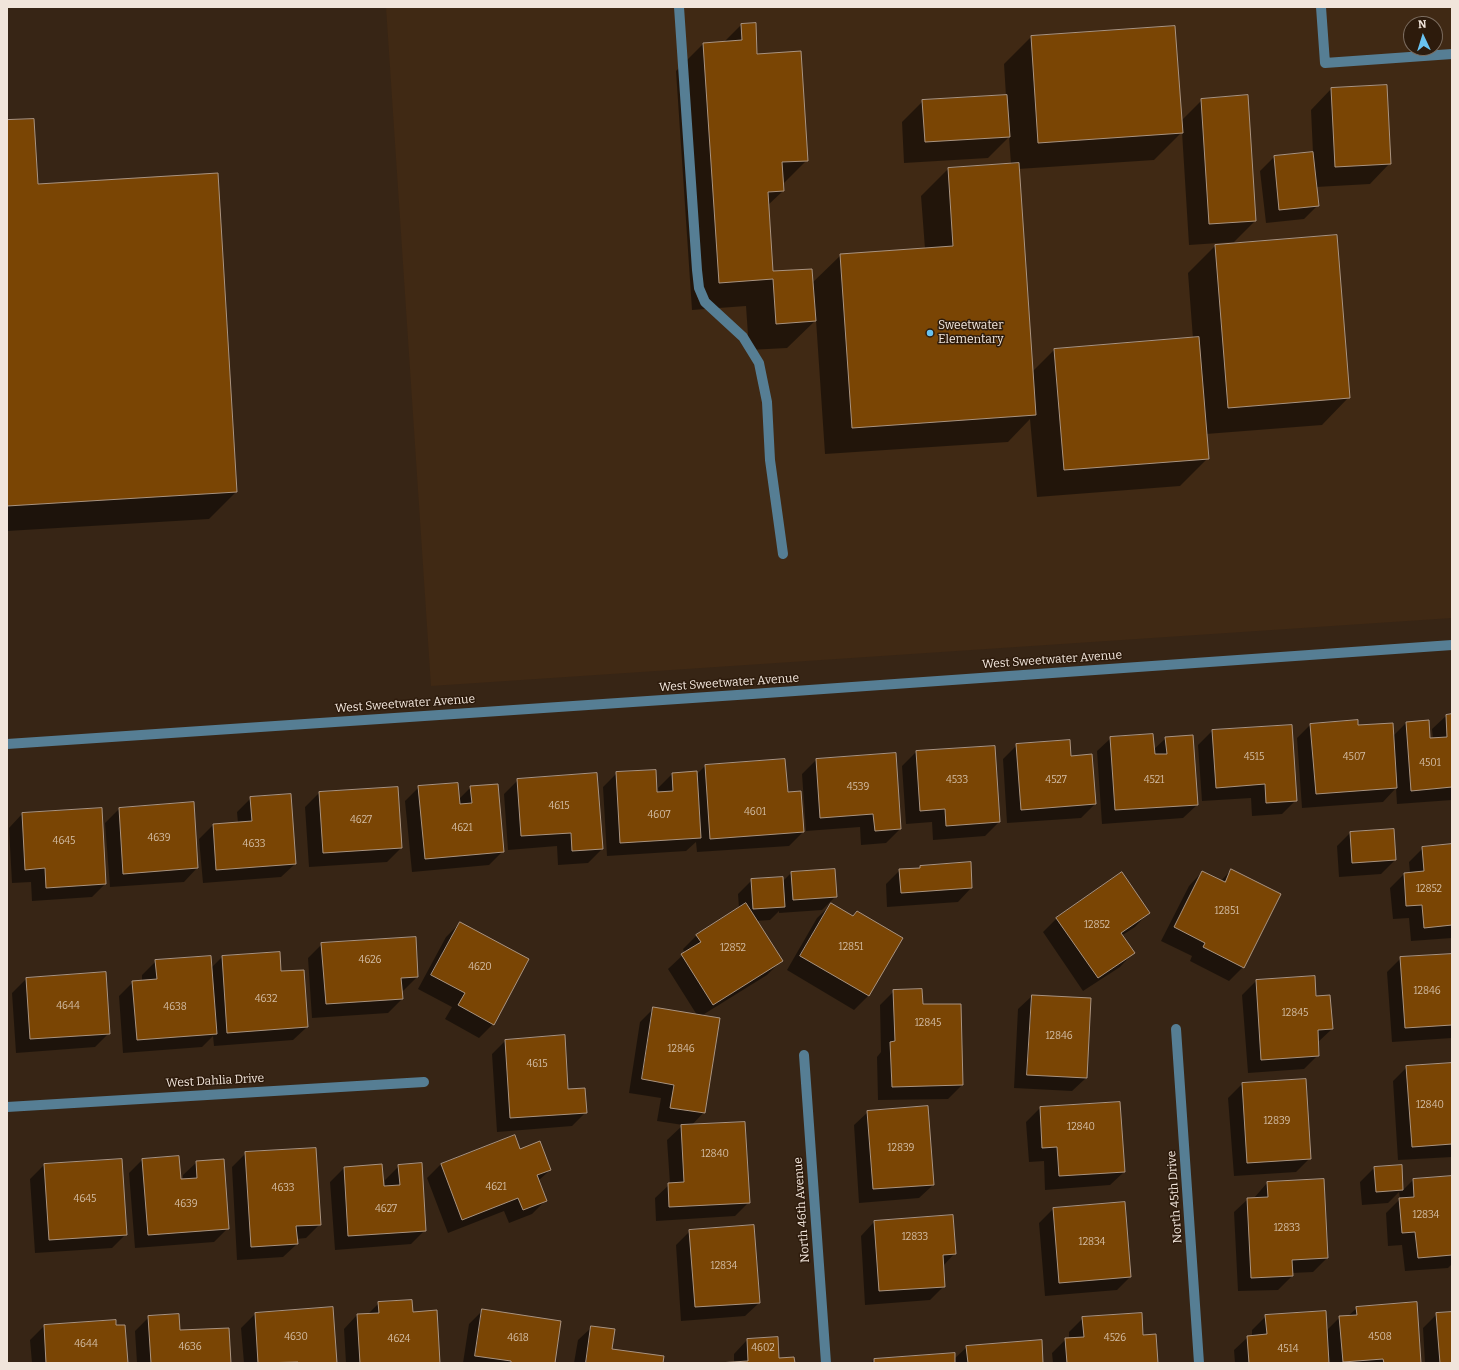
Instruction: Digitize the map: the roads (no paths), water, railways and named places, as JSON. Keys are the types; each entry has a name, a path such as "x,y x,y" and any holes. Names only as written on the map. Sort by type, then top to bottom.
{"street":[{"path":"679,7 699,288 704,302 743,337 759,363 767,402 770,460 783,554"},
{"path":"1321,7 1325,63 1452,54"},
{"name":"West Sweetwater Avenue","path":"7,744 759,694 1452,645"},
{"name":"North 45th Drive","path":"1176,1029 1199,1363"},
{"name":"North 46th Avenue","path":"804,1055 826,1363"},
{"name":"West Dahlia Drive","path":"7,1107 424,1082"}],"place":[{"name":"Sweetwater Elementary","path":"930,333"}]}
